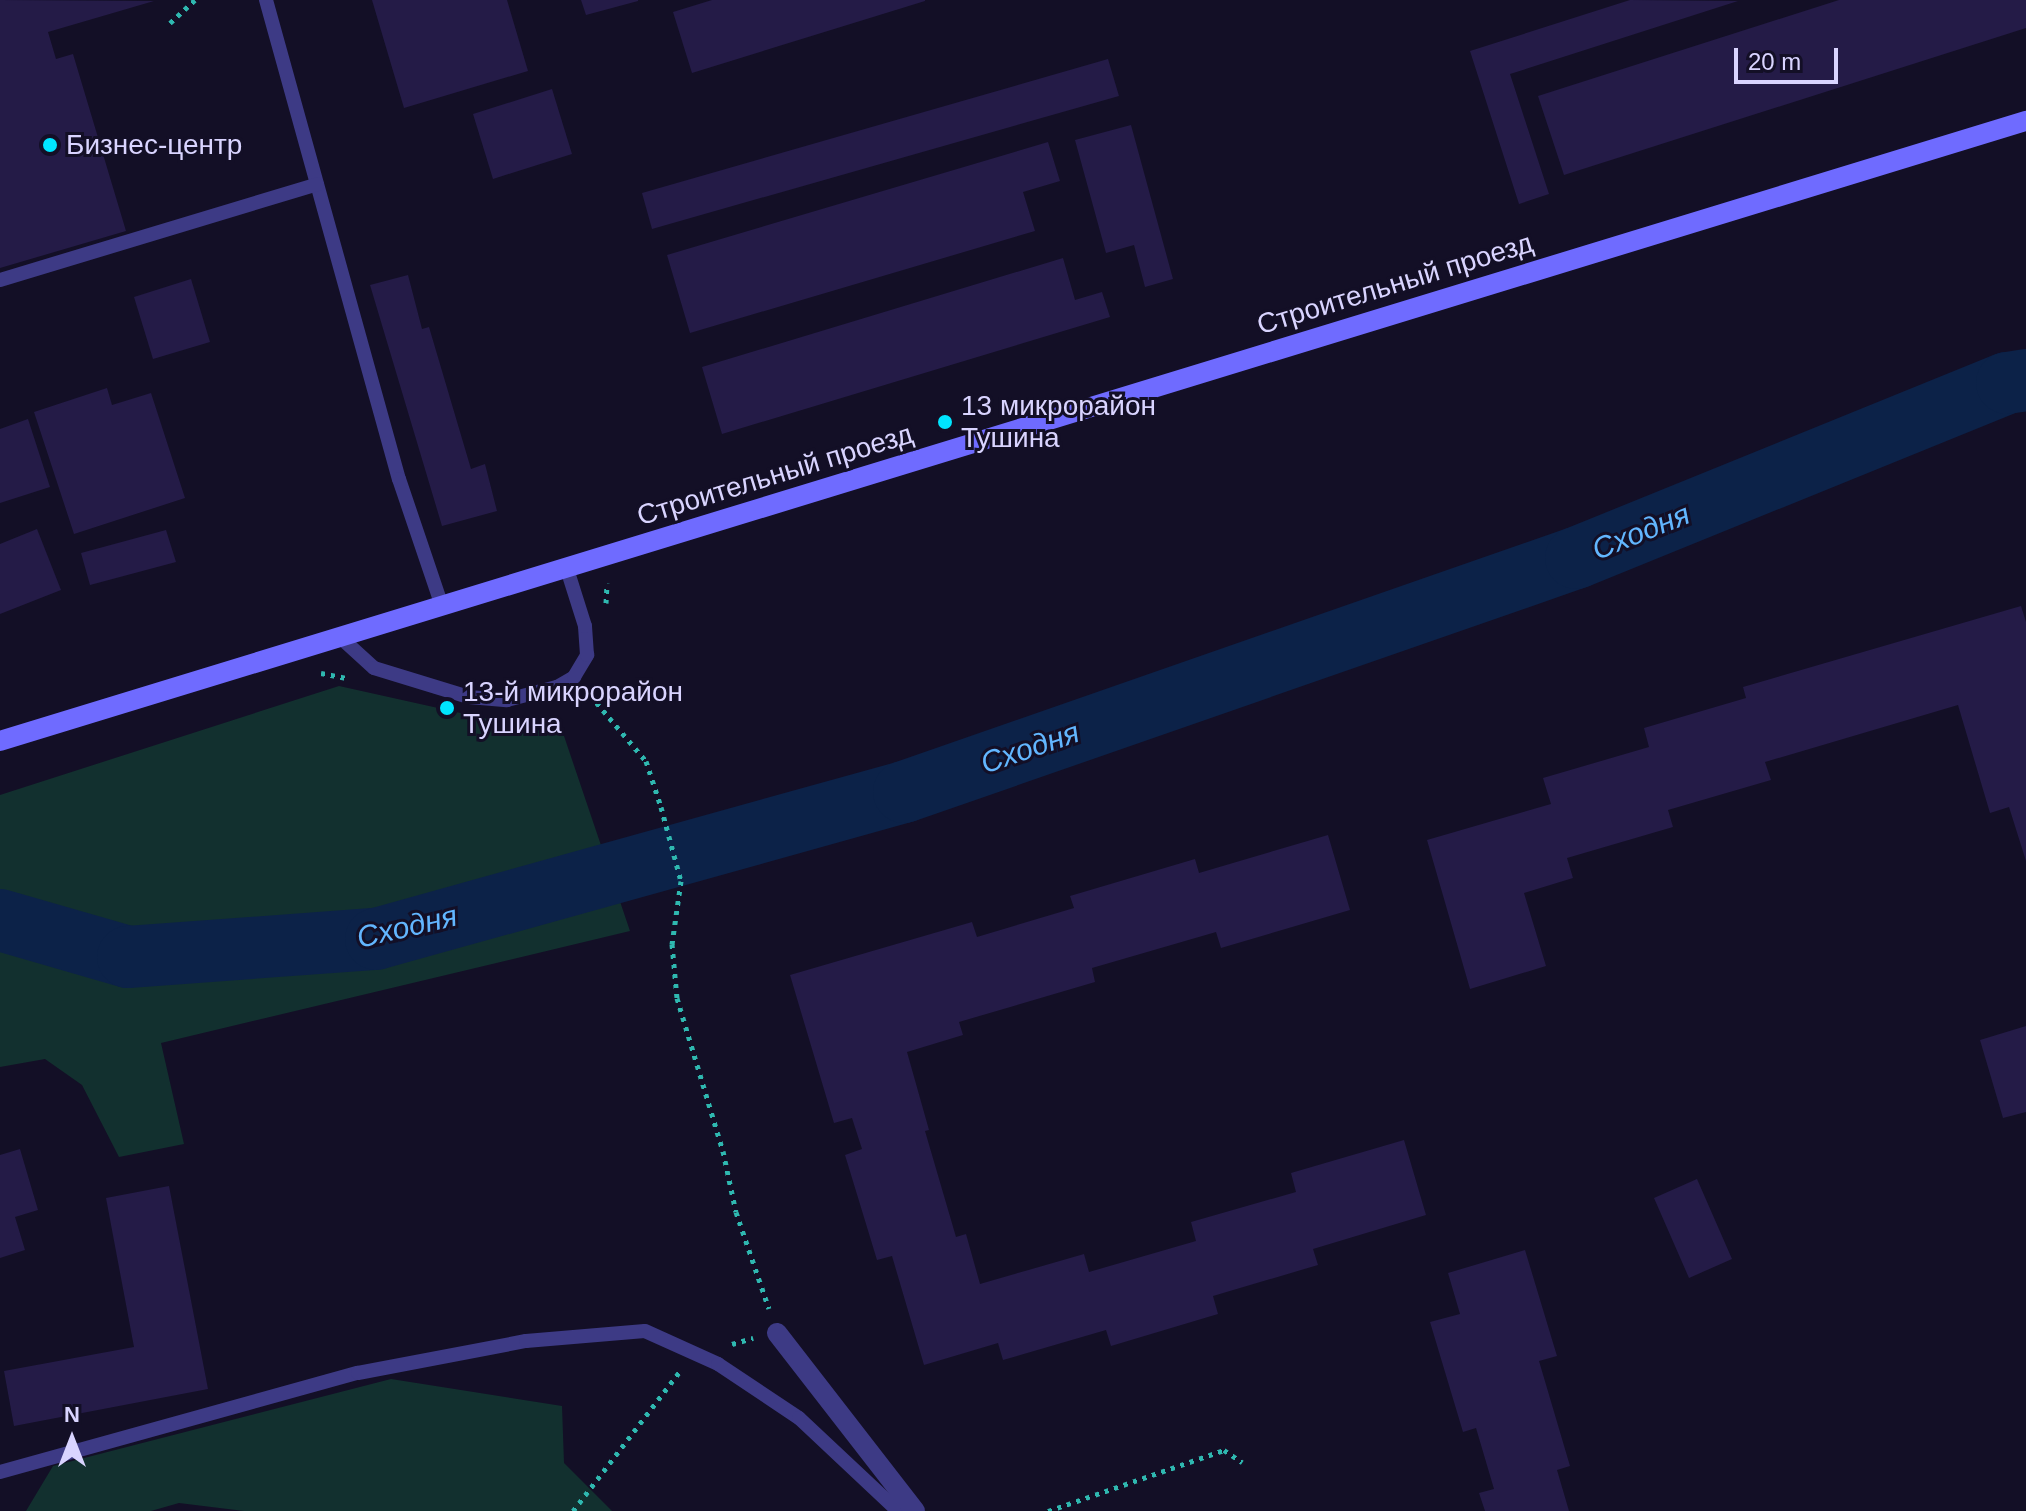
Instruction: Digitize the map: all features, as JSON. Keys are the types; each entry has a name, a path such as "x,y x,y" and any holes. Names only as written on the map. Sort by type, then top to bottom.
{"street":[{"name":"Строительный проезд","path":"0,741 2026,121"},
{"path":"777,1333 915,1511"}],"lane":[{"path":"266,0 403,492 442,606"},
{"path":"0,280 317,184"},
{"path":"340,637 374,668 469,697 507,700 557,687 574,677 587,655 585,626 567,569"},
{"path":"0,1472 358,1373 526,1341 645,1331 693,1353 799,1418 898,1511"}],"path":[{"path":"170,23 195,0"},
{"path":"606,613 606,583 620,579"},
{"path":"317,673 359,681"},
{"path":"579,698 596,685"},
{"path":"573,1511 693,1353 777,1333 736,1212 677,998 672,944 681,881 661,807 646,761 588,694"},
{"path":"1048,1511 1224,1450 1242,1462"}],"green space":[{"path":"339,686 564,736 630,931 161,1043 184,1144 119,1157 82,1085 45,1059 0,1067 0,795"},
{"path":"391,1379 562,1406 564,1463 612,1511 244,1511 179,1503 151,1511 26,1511 53,1466"}],"building":[{"name":"Бизнес-центр","path":"0,0 154,1 48,32 56,59 73,54 126,231 0,268"},
{"path":"372,0 507,0 528,71 404,108"},
{"path":"581,0 638,0 638,1 586,15"},
{"path":"712,0 925,1 692,73 673,12"},
{"path":"1630,0 1738,1 1510,74 1549,194 1519,204 1470,51"},
{"path":"1839,0 2026,0 2026,28 1564,175 1538,96"},
{"path":"1108,59 1119,96 652,229 642,193"},
{"path":"552,89 572,154 493,179 473,114"},
{"path":"1131,125 1173,279 1145,287 1134,245 1106,253 1075,140"},
{"path":"1048,142 1060,181 1023,192 1035,231 690,333 667,255"},
{"path":"1063,258 1075,300 1102,292 1110,317 722,434 702,367"},
{"path":"408,275 422,329 429,327 471,469 485,464 497,511 442,526 370,285"},
{"path":"191,279 210,342 153,359 134,297"},
{"path":"107,388 112,405 151,393 185,498 74,534 34,412"},
{"path":"28,419 50,487 0,503 0,429"},
{"path":"37,529 61,590 0,614 0,544"},
{"path":"166,530 176,562 90,585 81,553"},
{"path":"2021,606 2026,622 2026,861 2009,807 1990,813 1958,705 1765,762 1771,780 1668,810 1673,827 1567,858 1573,878 1524,893 1546,966 1470,989 1427,840 1551,804 1543,778 1649,747 1644,728 1746,698 1743,687"},
{"path":"1328,835 1350,910 1221,948 1216,932 1092,968 1095,982 959,1022 963,1035 907,1052 929,1130 925,1131 956,1237 966,1234 980,1284 1084,1254 1089,1272 1196,1241 1191,1222 1296,1192 1291,1173 1404,1140 1426,1215 1313,1249 1318,1265 1213,1296 1218,1314 1111,1346 1106,1330 1003,1360 998,1343 924,1365 892,1256 877,1260 845,1155 862,1149 852,1118 834,1123 790,975 972,922 977,937 1074,908 1070,896 1195,859 1199,873"},
{"path":"2026,1026 2026,1112 2003,1118 1980,1040"},
{"path":"20,1149 38,1210 15,1217 25,1250 0,1258 0,1155"},
{"path":"1697,1179 1732,1259 1689,1278 1654,1198"},
{"path":"169,1186 208,1389 14,1426 4,1371 134,1347 106,1198"},
{"path":"1525,1250 1557,1356 1539,1361 1570,1466 1557,1470 1569,1511 1485,1511 1479,1493 1494,1489 1476,1428 1463,1432 1430,1322 1460,1314 1448,1273"}],"waterway":[{"name":"Сходня","path":"0,920 128,957 376,939 904,792 1576,558 2007,383 2026,380"}],"place":[{"name":"Бизнес-центр","path":"50,145"},
{"name":"13 микрорайон Тушина","path":"945,422"},
{"name":"13-й микрорайон Тушина","path":"447,708"}]}
